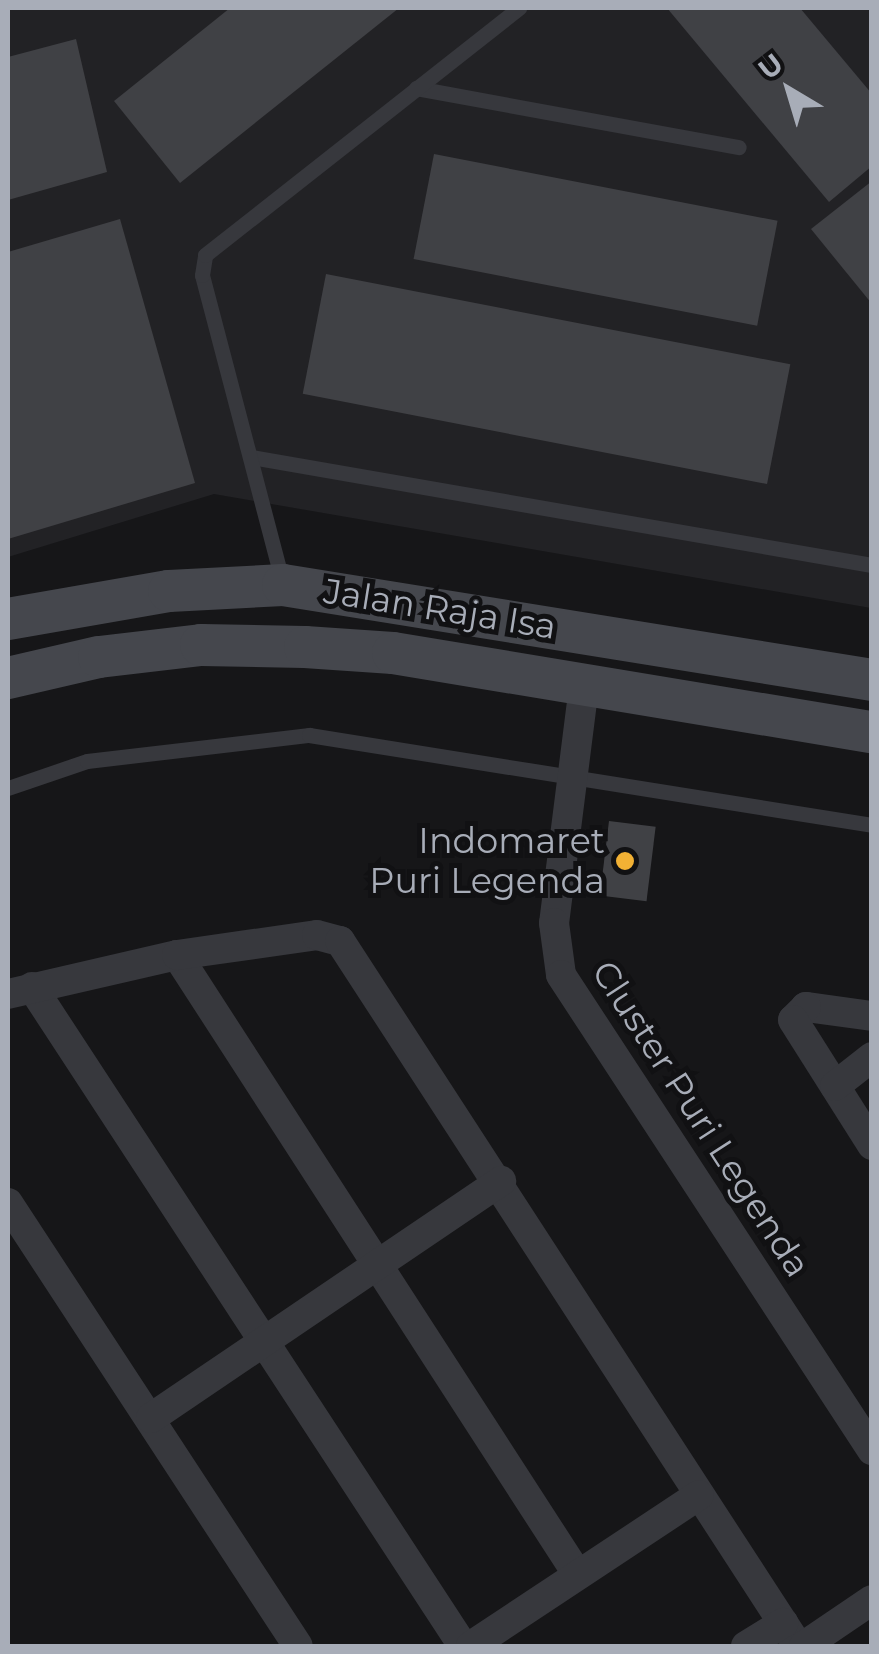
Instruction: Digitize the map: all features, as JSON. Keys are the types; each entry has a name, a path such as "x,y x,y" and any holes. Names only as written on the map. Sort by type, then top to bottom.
{"main road":[{"name":"Jalan Raja Isa","path":"8,619 170,590 283,585 872,680"},
{"name":"Jalan Raja Isa","path":"8,678 100,657 201,644 393,653 872,732"}],"street":[{"name":"Cluster Puri Legenda","path":"584,686 576,782 554,923 561,975 872,1450"},
{"path":"463,1646 263,1344 20,991 176,955 317,935 340,941 501,1181 795,1639"},
{"path":"176,955 578,1575"},
{"path":"872,1016 806,1007 794,1014 872,1145"},
{"path":"835,1086 872,1057"},
{"path":"152,1418 501,1181"},
{"path":"8,1203 298,1646"},
{"path":"471,1646 699,1495"},
{"path":"746,1646 795,1639 872,1600"},
{"path":"835,1646 872,1622"}],"lane":[{"path":"283,585 202,275 205,254 518,8"},
{"path":"416,88 739,146"},
{"path":"251,457 872,565"},
{"path":"8,788 86,761 309,734 576,782 872,825"}],"shaded area":[{"path":"8,8 871,8 871,608 214,494 8,557"}],"building":[{"path":"230,8 399,8 180,183 114,101"},
{"path":"667,8 800,8 872,94 872,166 829,202"},
{"path":"76,39 107,172 8,200 8,57"},
{"path":"434,154 778,221 757,326 414,259"},
{"path":"872,181 872,304 811,229"},
{"path":"120,219 195,483 8,539 8,252"},
{"path":"326,274 790,364 767,484 303,394"},
{"name":"Indomaret Puri Legenda","path":"609,821 656,827 647,901 600,895"}],"place":[{"name":"Indomaret Puri Legenda","path":"625,861"}]}
